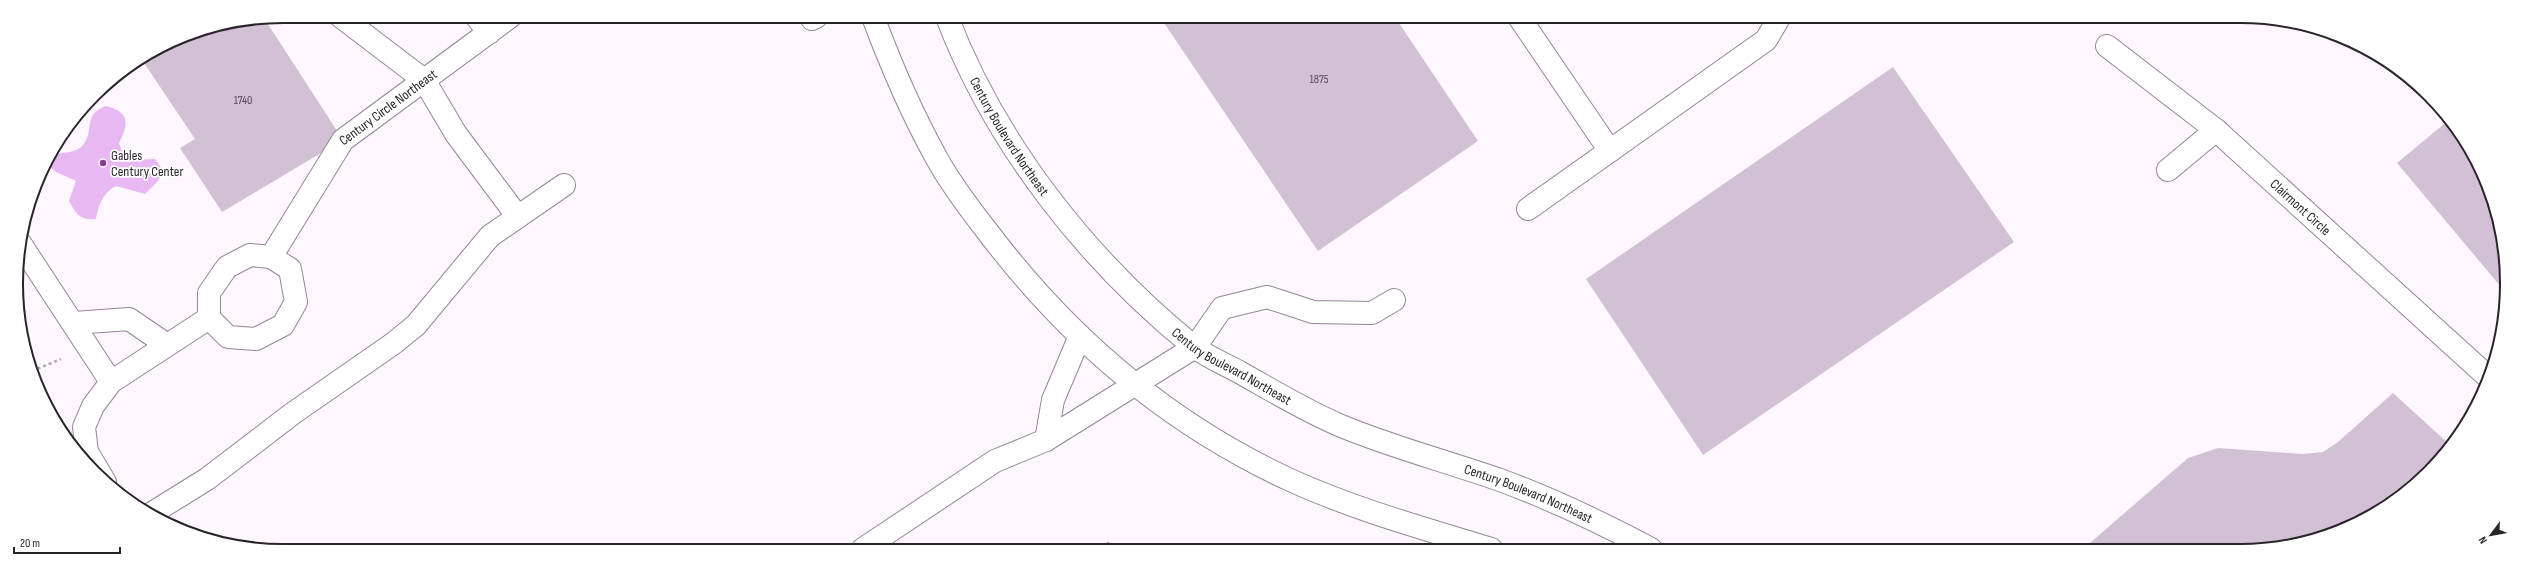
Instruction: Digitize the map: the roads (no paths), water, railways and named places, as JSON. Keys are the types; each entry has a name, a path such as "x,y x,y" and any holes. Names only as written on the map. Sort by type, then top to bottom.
{"street":[{"path":"349,23 424,80 456,134 518,217"},
{"path":"875,23 909,105 937,159 1006,256 1047,304 1134,386 1211,436 1288,479 1326,495 1398,520 1475,544"},
{"name":"Century Boulevard Northeast","path":"950,23 990,108 1035,177 1113,272 1195,347 1296,405 1340,425 1507,483 1589,518 1641,544"},
{"path":"1523,23 1610,151"},
{"path":"1528,209 1766,40 1776,23"},
{"name":"Century Circle Northeast","path":"271,257 291,222 344,140 424,80 482,24"},
{"name":"Clairmont Circle","path":"2107,46 2216,130 2484,373"},
{"path":"2168,170 2216,130"},
{"path":"156,511 207,479 292,414 394,343 416,325 490,236 564,185"},
{"path":"25,250 74,323 111,382"},
{"path":"250,255 271,257 290,269 296,302 283,325 256,339 228,337 209,318 209,293 227,267 250,255"},
{"path":"870,544 995,461 1046,440 1195,347 1222,308 1267,297 1313,312 1372,313 1394,300"},
{"path":"91,458 87,452 84,427 93,406 111,382 209,318"},
{"path":"74,323 129,319 167,345"},
{"path":"1046,440 1053,400 1080,336"}],"place":[{"name":"Gables Century Center","path":"103,163"}]}
